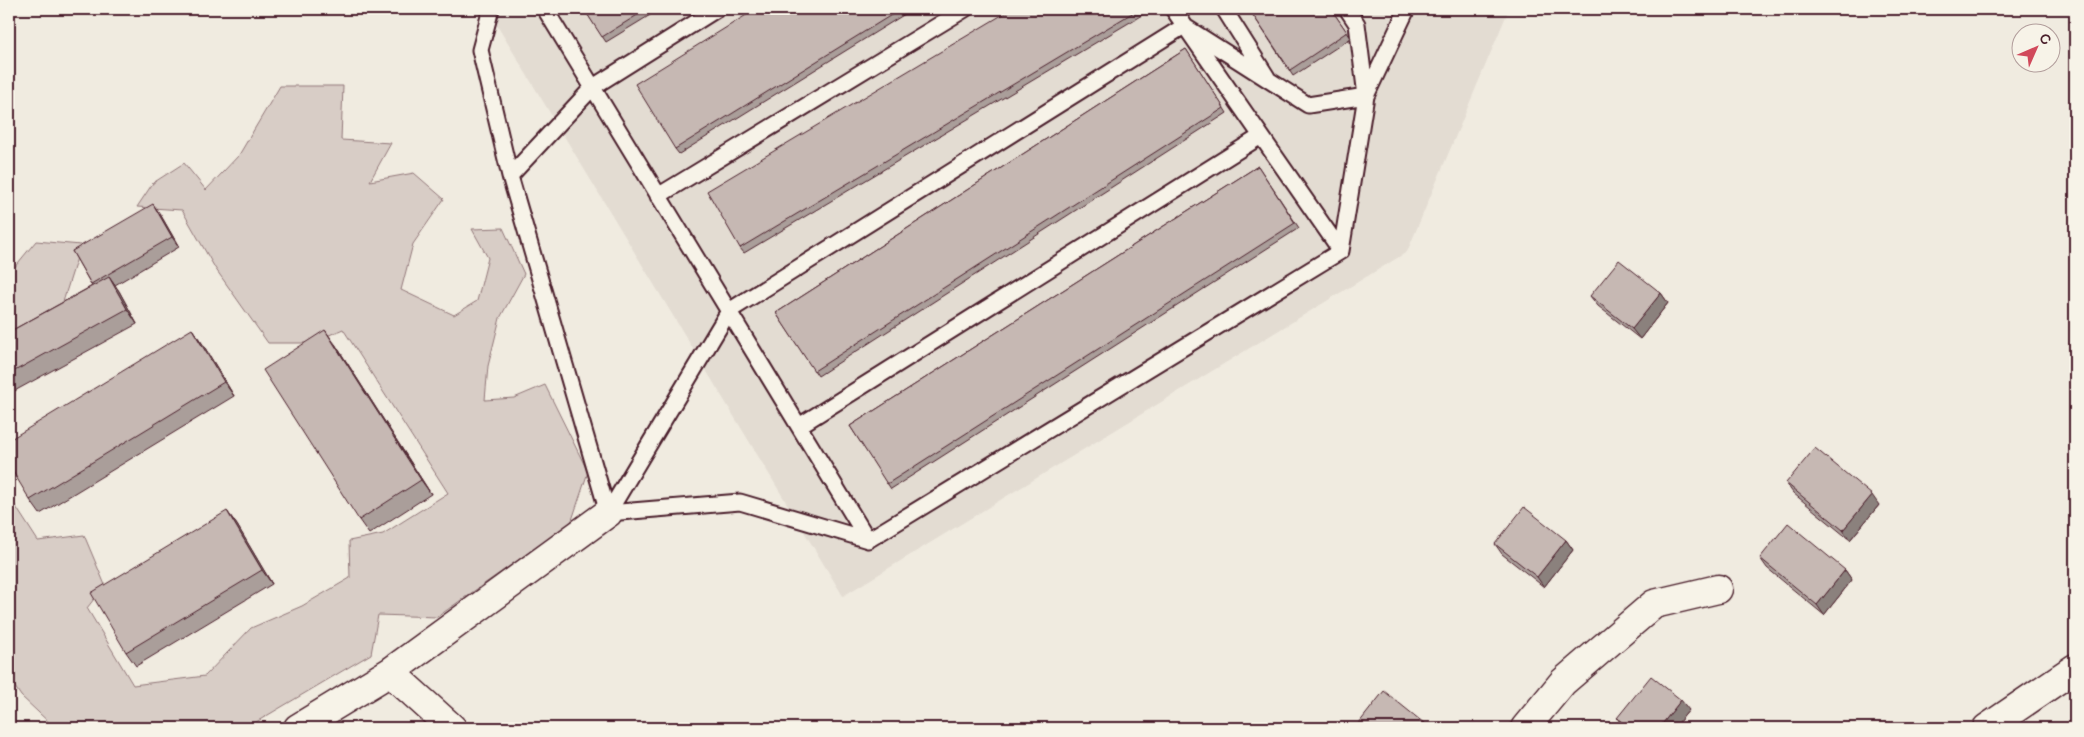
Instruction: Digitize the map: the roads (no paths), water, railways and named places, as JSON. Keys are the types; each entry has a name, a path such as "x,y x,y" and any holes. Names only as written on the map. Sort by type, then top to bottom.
{"street":[{"path":"298,728 390,672 608,512"},
{"path":"1526,728 1563,682 1654,604 1718,590"},
{"path":"1987,728 2075,668"},
{"path":"390,672 452,728"}],"lane":[{"path":"492,9 480,50 510,176 608,512"},
{"path":"545,9 868,540"},
{"path":"510,176 593,87 717,9"},
{"path":"658,196 965,9"},
{"path":"1173,9 1341,251"},
{"path":"1224,9 1269,80"},
{"path":"1348,9 1357,24 1366,96"},
{"path":"608,512 740,502 868,540 1341,251 1366,96 1407,9"},
{"path":"608,512 729,311 1184,26"},
{"path":"1184,26 1308,105 1366,96"},
{"path":"799,426 1261,136"}]}
